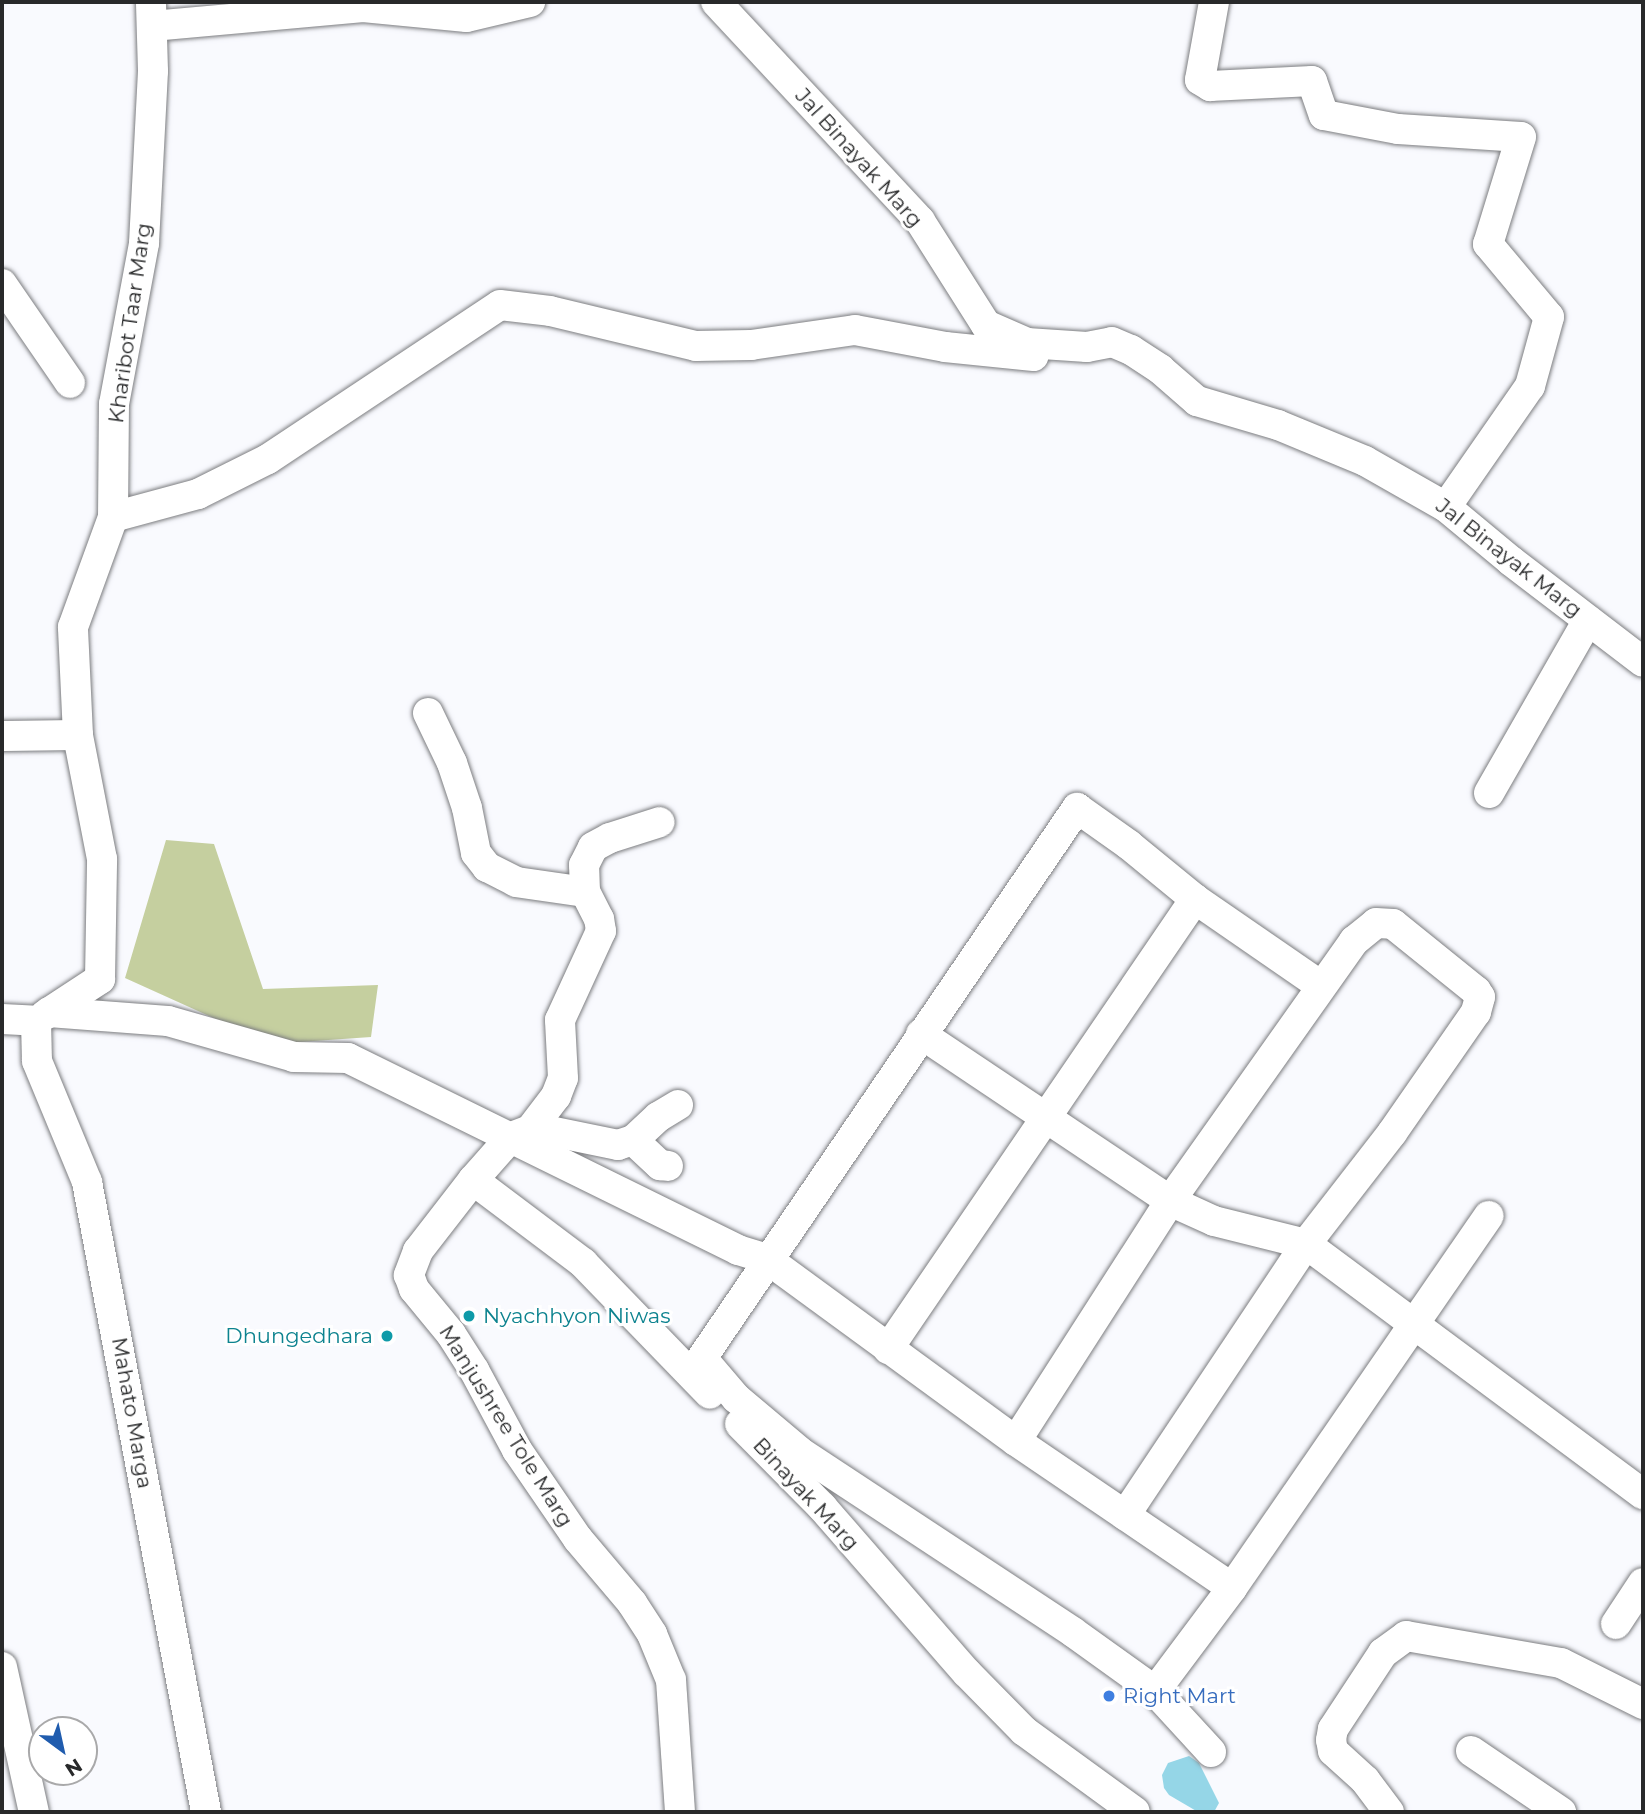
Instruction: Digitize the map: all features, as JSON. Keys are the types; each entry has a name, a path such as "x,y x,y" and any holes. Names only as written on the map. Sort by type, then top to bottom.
{"street":[{"path":"152,14 363,7 467,17 530,2"},
{"name":"Jal Binayak Marg","path":"716,2 920,221 985,325 1027,343 1087,347 1112,342 1131,350 1197,401 1278,425 1365,461 1446,507 1643,662"},
{"path":"1214,2 1200,80 1210,86 1312,81 1324,115 1398,129 1521,137 1488,244 1549,317 1530,386 1446,507"},
{"name":"Kharibot Taar Marg","path":"42,1017 100,979 102,859 78,735 74,627 113,517 114,404 144,243 153,71 152,14"},
{"path":"2,284 70,383"},
{"path":"113,517 198,494 268,459 500,305 550,311 695,346 751,345 855,330 945,347 1051,357 1087,347"},
{"path":"1489,793 1588,620"},
{"path":"428,713 452,763 467,808 476,853 487,867 516,882 585,892 582,876 593,847 610,838 660,822"},
{"path":"2,736 78,735"},
{"path":"1211,1752 1155,1691 1073,1632 827,1471 736,1398 702,1358 1077,808 1129,845 1195,899 1321,986"},
{"name":"Manjushree Tole Marg","path":"585,892 599,919 601,931 560,1020 563,1078 556,1096 473,1180 412,1260 409,1275 414,1289 466,1358 517,1450 578,1539 632,1603 652,1634 671,1680 680,1812"},
{"path":"888,1349 1195,899"},
{"path":"1016,1441 1170,1201 1321,986 1354,941 1376,923 1393,924 1456,972 1480,997 1476,1012 1446,1058 1306,1244 1125,1515"},
{"path":"2,1019 42,1017 168,1021 293,1057 348,1058 521,1133 738,1250 767,1259 1016,1441 1233,1588"},
{"name":"Mahato Marga","path":"42,1017 37,1061 87,1182 206,1812"},
{"path":"921,1034 1170,1201 1214,1221 1306,1244 1643,1494"},
{"path":"521,1133 535,1128 618,1145 633,1140 658,1117 678,1105"},
{"path":"633,1140 660,1165 668,1166"},
{"name":"Binayak Marg","path":"473,1180 562,1245 641,1320 822,1507 967,1673 1024,1731 1135,1812"},
{"path":"1155,1691 1233,1588 1489,1216"},
{"path":"1616,1624 1643,1583"},
{"path":"1389,1812 1365,1780 1334,1751 1331,1740 1333,1729 1383,1653 1406,1636 1561,1663 1643,1704"},
{"path":"2,1667 34,1812"},
{"path":"1471,1751 1561,1812"}],"green space":[{"path":"166,840 214,844 263,989 378,985 371,1037 271,1044 125,978"}],"water":[{"path":"1189,1756 1199,1763 1219,1803 1214,1812 1198,1812 1169,1795 1164,1788 1162,1775 1168,1763"}],"place":[{"name":"Nyachhyon Niwas","path":"469,1316"},
{"name":"Dhungedhara","path":"387,1336"},
{"name":"Right Mart","path":"1109,1696"}]}
